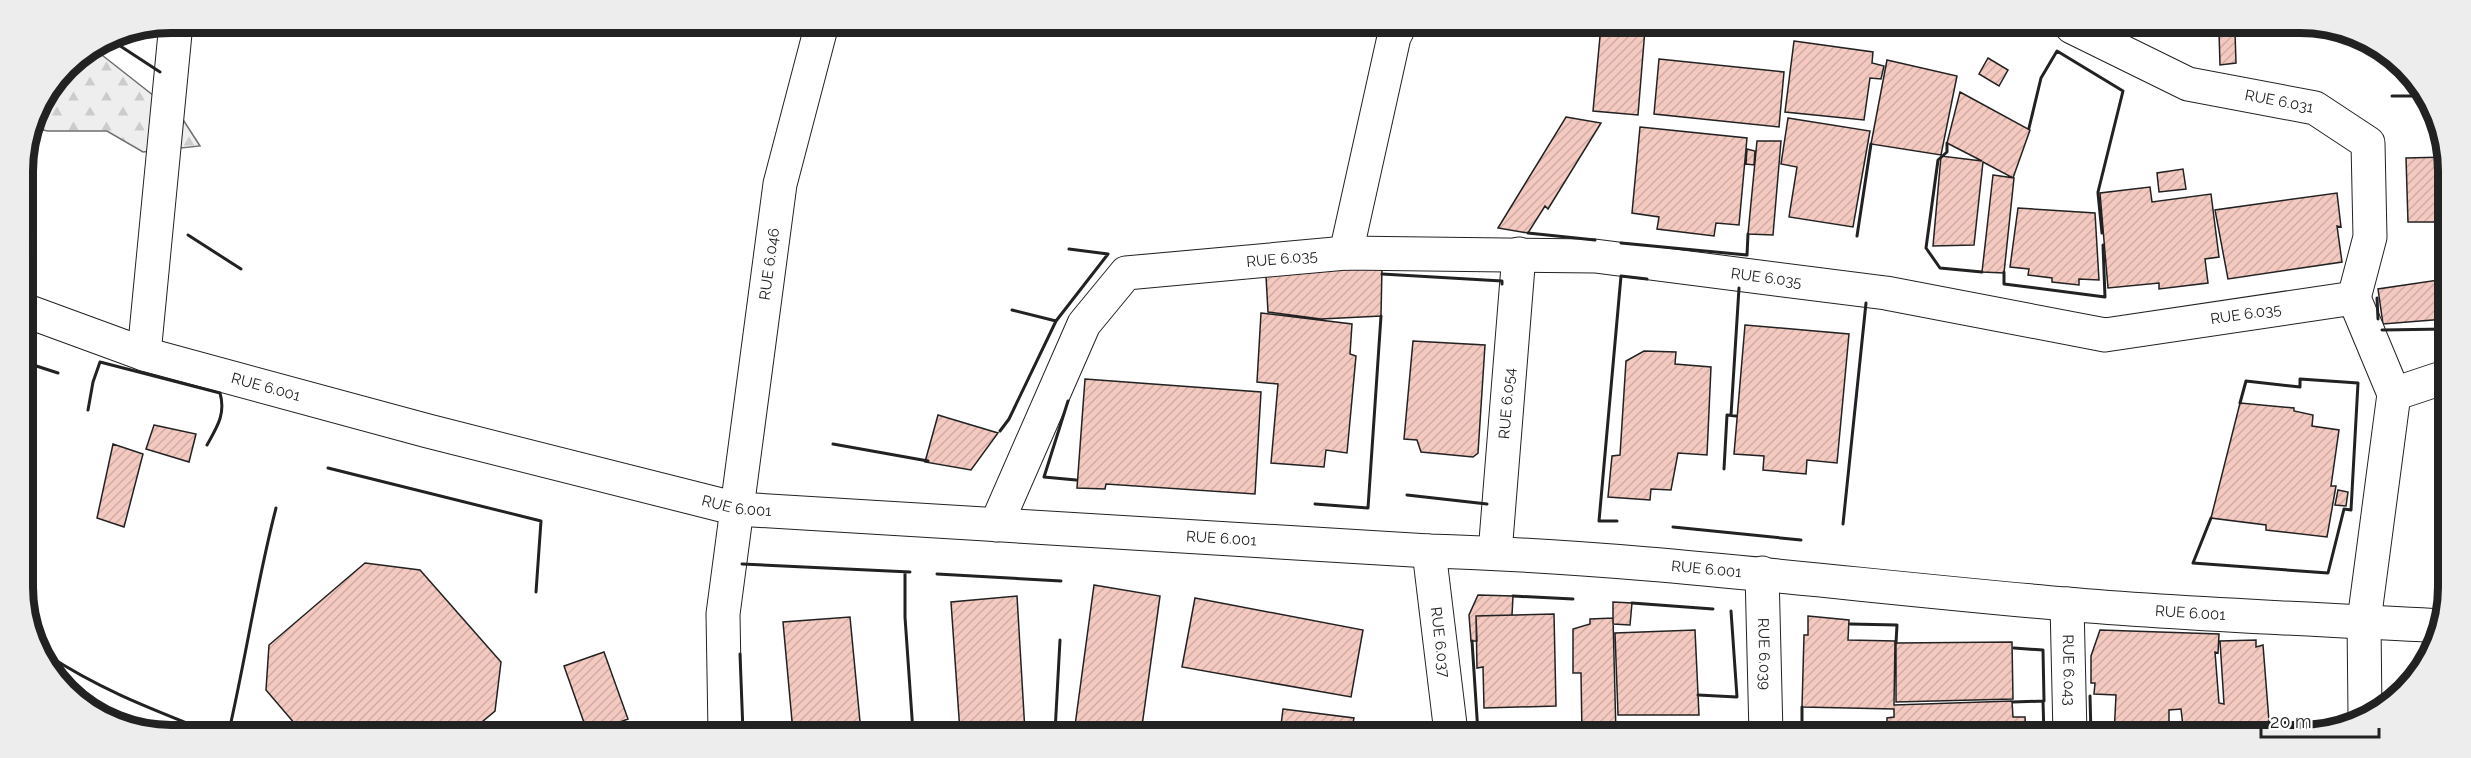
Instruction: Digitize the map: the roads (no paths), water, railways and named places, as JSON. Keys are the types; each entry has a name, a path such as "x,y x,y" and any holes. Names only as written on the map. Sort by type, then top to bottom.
{"street":[{"path":"144,354 175,33"},
{"name":"RUE 6.046","path":"725,725 723,614 780,184 820,33"},
{"path":"1346,253 1396,33"},
{"name":"RUE 6.031","path":"2084,33 2188,84 2314,108 2368,143 2370,237 2354,298"},
{"name":"RUE 6.035","path":"996,525 1084,324 1126,273 1346,253 1595,256 1886,293 2105,335 2354,298"},
{"name":"RUE 6.054","path":"1495,553 1519,254"},
{"path":"2354,298 2394,394 2364,621 2365,709"},
{"name":"RUE 6.001","path":"33,313 144,354 428,431 737,509 1429,551 1495,553 1762,573 2067,604 2432,625"},
{"path":"2394,394 2438,379"},
{"name":"RUE 6.037","path":"1429,551 1450,725"},
{"name":"RUE 6.039","path":"1762,573 1766,725"},
{"name":"RUE 6.043","path":"2067,604 2070,725"}]}
